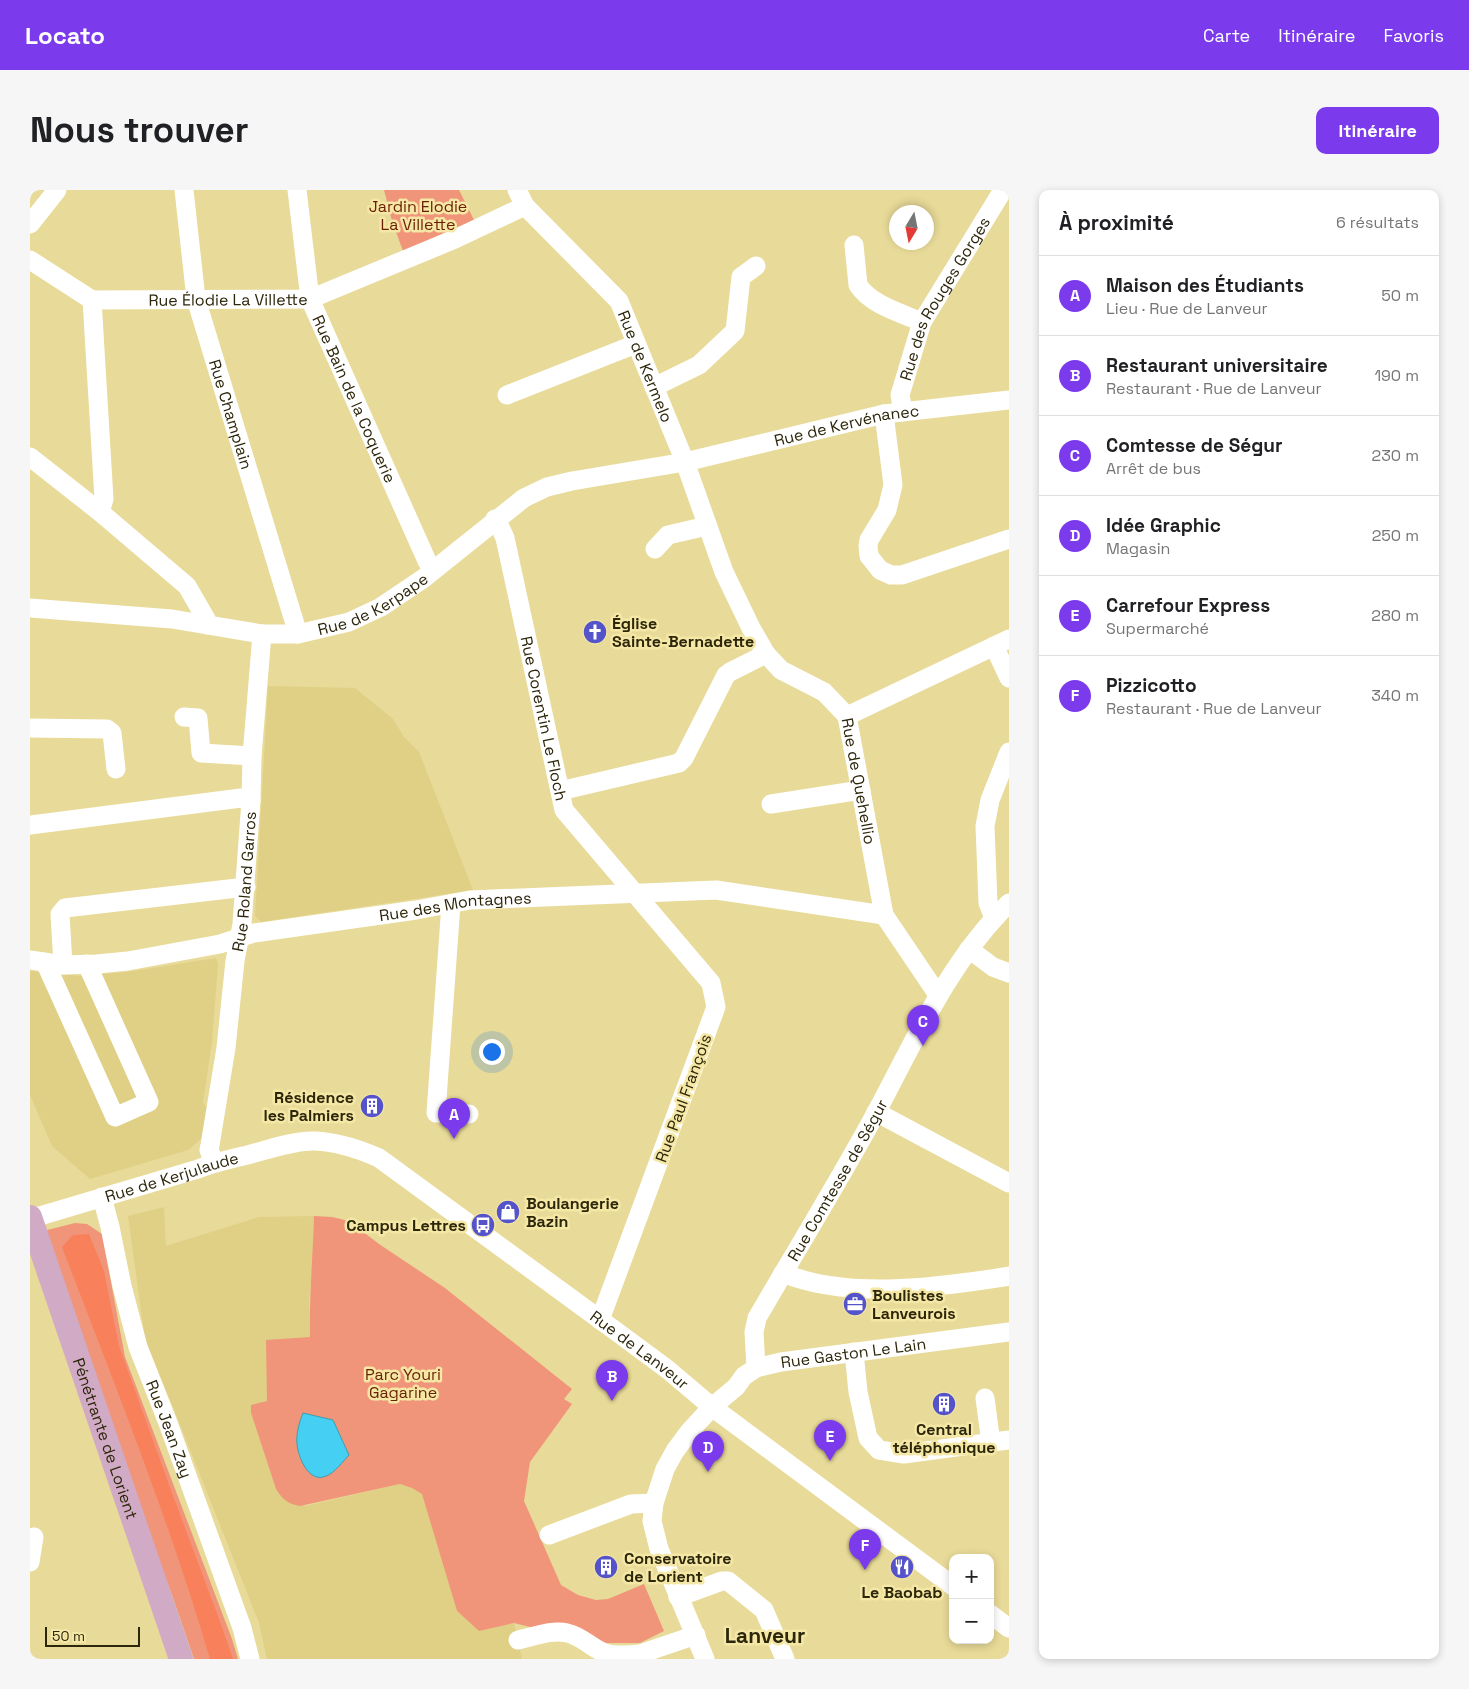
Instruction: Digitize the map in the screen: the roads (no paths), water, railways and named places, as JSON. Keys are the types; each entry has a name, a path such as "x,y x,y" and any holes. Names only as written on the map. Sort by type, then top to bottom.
{"main road":[{"name":"Pénétrante de Lorient","path":"30,1218 181,1659"}],"street":[{"path":"30,224 57,190"},
{"name":"Rue Champlain","path":"184,190 196,298 298,634"},
{"name":"Rue Bain de la Coquerie","path":"297,190 310,299 427,561 433,570"},
{"name":"Rue des Rouges Gorges","path":"903,412 900,395 922,322 1003,190"},
{"name":"Rue Élodie La Villette","path":"92,300 196,298 310,299 455,239 523,196"},
{"name":"Rue de Kermelo","path":"523,196 619,301 685,462"},
{"path":"854,245 858,285 861,290 875,301 922,322"},
{"path":"30,260 92,300 104,499 100,512"},
{"path":"654,387 699,365 735,332 741,278 756,266"},
{"path":"507,395 636,344"},
{"name":"Rue de Kervénanec","path":"685,462 884,414 1009,400"},
{"path":"884,414 893,485 887,510 869,540 869,556 877,567 887,574 902,575 1009,540"},
{"path":"30,457 100,512 187,586 206,619 206,625"},
{"name":"Rue de Kerpape","path":"30,608 172,619 262,634 298,634 349,622 381,607 433,570 524,498 548,487 572,481 685,462"},
{"name":"Rue de Quehellio","path":"685,462 724,572 766,654 781,670 824,692 846,716 884,915"},
{"name":"Rue Corentin Le Floch","path":"495,520 499,524 505,538 564,810 636,895"},
{"path":"655,548 668,535 707,526"},
{"name":"Rue Roland Garros","path":"214,1162 209,1150 226,1048 238,939 242,924 246,887 252,756 262,634"},
{"path":"846,716 1001,642 1009,678"},
{"path":"560,791 678,763 684,758 726,675 766,654"},
{"path":"184,717 198,718 201,753 252,756"},
{"path":"30,728 107,729 112,733 116,769"},
{"path":"994,918 988,903 984,826 990,800 1009,752"},
{"path":"770,804 861,790"},
{"path":"30,825 242,798 251,800"},
{"path":"87,964 149,1102 115,1117 46,962 60,914 65,908 246,887"},
{"name":"Rue des Montagnes","path":"46,962 87,964 128,961 220,944 254,933 470,900 636,895 716,890 884,915"},
{"name":"Rue Paul François","path":"600,1320 716,1007 711,983 636,895"},
{"path":"450,904 436,1113 469,1114"},
{"name":"Rue Comtesse de Ségur","path":"756,1368 754,1332 757,1318 876,1112 938,995 969,949 994,918 1009,904"},
{"path":"884,915 938,995"},
{"path":"969,949 993,967 1009,973"},
{"path":"876,1112 1009,1183"},
{"name":"Rue de Lanveur","path":"314,1141 344,1145 379,1158 667,1369 712,1407 949,1583"},
{"name":"Rue de Kerjulaude","path":"30,1218 198,1169 214,1162 280,1146 314,1141"},
{"name":"Rue Jean Zay","path":"102,1197 138,1347 168,1423 242,1628 250,1659"},
{"path":"783,1273 799,1280 861,1289 952,1285 1009,1276"},
{"name":"Rue Gaston Le Lain","path":"705,1659 678,1597 655,1535 652,1521 654,1503 665,1469 689,1432 712,1407 736,1386 744,1376 756,1368 781,1362 1009,1332"},
{"path":"854,1352 858,1392 868,1438 879,1450 904,1454 1000,1442 986,1398"},
{"path":"549,1535 630,1504 654,1503"},
{"path":"30,1562 34,1537"},
{"path":"678,1597 722,1581 728,1581 764,1610 785,1659"},
{"path":"994,1617 1009,1628"},
{"path":"518,1640 566,1632 584,1639 596,1653 632,1657 696,1635"}],"water":[{"path":"303,1413 333,1420 349,1455 336,1470 326,1476 314,1476 302,1462 297,1444 297,1436"}],"place":[{"name":"Église Sainte-Bernadette","path":"595,632"},
{"name":"Comtesse de Ségur","path":"923,1046"},
{"name":"Résidence les Palmiers","path":"372,1106"},
{"name":"Maison des Étudiants","path":"454,1139"},
{"name":"Boulangerie Bazin","path":"508,1212"},
{"name":"Campus Lettres","path":"483,1225"},
{"name":"Boulistes Lanveurois","path":"855,1304"},
{"name":"Restaurant universitaire","path":"612,1401"},
{"name":"Central téléphonique","path":"944,1404"},
{"name":"Carrefour Express","path":"830,1461"},
{"name":"Idée Graphic","path":"708,1472"},
{"name":"Conservatoire de Lorient","path":"606,1567"},
{"name":"Le Baobab","path":"902,1567"},
{"name":"Pizzicotto","path":"865,1570"}],"district":[{"name":"Lanveur","path":"765,1636"}],"park label":[{"name":"Jardin Elodie La Villette","path":"418,215"},
{"name":"Parc Youri Gagarine","path":"403,1383"}]}
